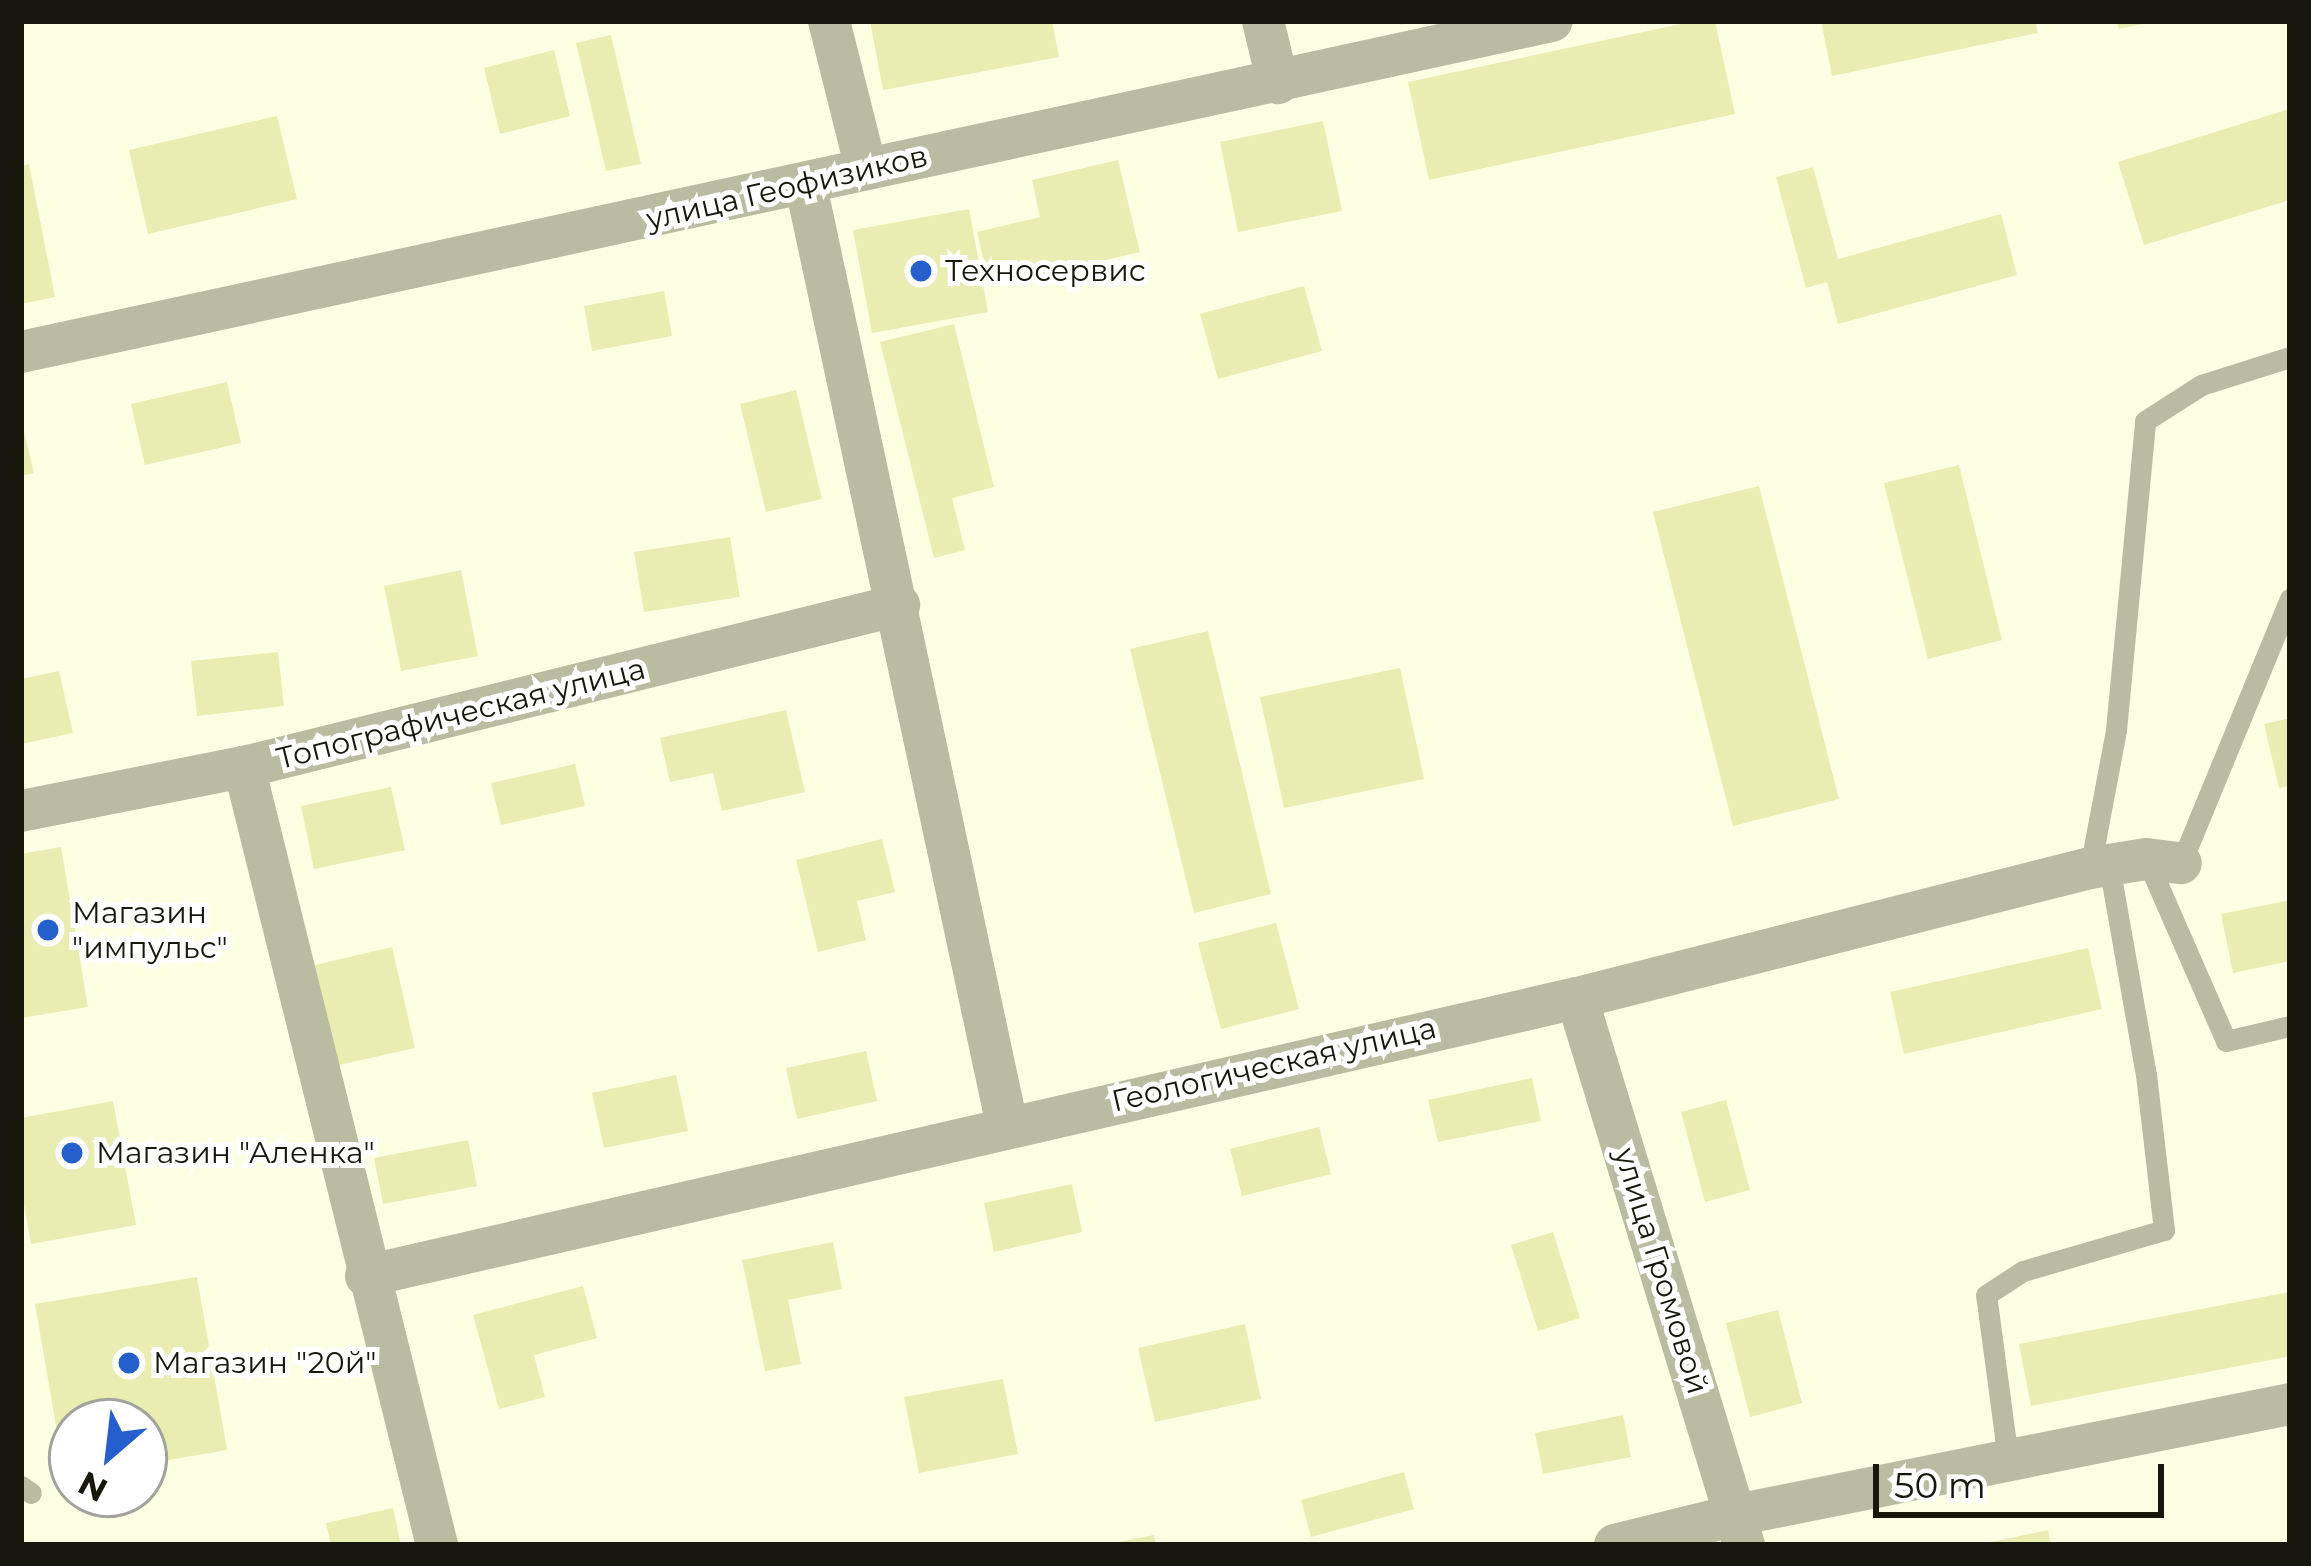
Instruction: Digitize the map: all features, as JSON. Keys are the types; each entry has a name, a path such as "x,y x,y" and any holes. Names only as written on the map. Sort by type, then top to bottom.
{"street":[{"path":"829,21 866,168"},
{"path":"1263,21 1278,83"},
{"name":"улица Геофизиков","path":"21,352 806,186 866,168 1552,21"},
{"path":"806,186 1007,1125"},
{"name":"Топографическая улица","path":"21,811 244,767 899,605"},
{"path":"244,767 436,1545"},
{"name":"Геологическая улица","path":"366,1276 1007,1125 1577,998 2132,864"},
{"name":"улица Громовой","path":"1577,998 1740,1530"},
{"path":"1616,1545 1740,1530 2008,1459 2290,1404"}],"lane":[{"path":"2008,1459 1985,1295 2023,1271 2164,1230 2116,730 2145,422 2201,385 2290,357"},
{"path":"2132,864 2290,599"},
{"path":"2132,864 2226,1041 2290,1026"}],"building":[{"path":"870,21 1052,21 1059,57 883,90"},
{"path":"1695,21 1715,21 1735,114 1429,180 1408,82"},
{"path":"1821,21 2035,21 2038,33 1832,76"},
{"path":"2117,21 2146,21 2146,23 2119,29"},
{"path":"611,35 641,164 606,171 576,43"},
{"path":"554,50 570,116 500,134 484,68"},
{"path":"2290,109 2290,200 2144,245 2118,162"},
{"path":"277,116 297,199 148,234 129,150"},
{"path":"1323,121 1342,211 1238,232 1220,142"},
{"path":"1118,160 1140,252 990,287 977,232 1040,217 1032,180"},
{"path":"29,164 55,297 21,304 21,166"},
{"path":"1813,167 1838,259 2001,214 2017,275 1838,324 1827,282 1806,288 1776,177"},
{"name":"Техносервис","path":"969,209 988,312 872,333 853,230"},
{"path":"1304,286 1322,351 1218,379 1200,314"},
{"path":"664,291 672,336 592,351 584,306"},
{"path":"954,324 994,487 952,498 965,550 934,558 880,342"},
{"path":"227,382 241,443 145,465 131,404"},
{"path":"796,390 822,499 766,512 740,404"},
{"path":"21,429 34,473 21,476"},
{"path":"1959,465 2002,640 1928,659 1884,483"},
{"path":"1759,486 1839,799 1733,826 1653,512"},
{"path":"730,537 740,597 644,612 634,552"},
{"path":"461,570 478,656 401,671 384,586"},
{"path":"1208,631 1271,894 1194,913 1130,649"},
{"path":"278,652 284,706 197,716 191,661"},
{"path":"1400,668 1424,779 1284,808 1260,697"},
{"path":"59,671 73,733 21,744 21,679"},
{"path":"786,710 805,792 722,811 713,773 670,782 660,738"},
{"path":"2290,718 2290,786 2279,788 2264,724"},
{"path":"575,764 585,806 501,825 491,783"},
{"path":"391,787 405,850 314,869 301,806"},
{"path":"882,839 895,892 857,901 866,940 818,952 796,860"},
{"name":"Магазин \"импульс\"","path":"61,847 88,1007 21,1018 21,854"},
{"path":"2290,900 2290,961 2233,973 2221,914"},
{"path":"1276,923 1299,1009 1221,1029 1198,943"},
{"path":"392,947 415,1048 334,1066 311,966"},
{"path":"2088,948 2102,1009 1904,1054 1890,992"},
{"path":"866,1051 877,1101 797,1119 786,1068"},
{"path":"676,1075 688,1131 604,1148 592,1093"},
{"path":"1532,1078 1541,1121 1438,1142 1428,1100"},
{"path":"1726,1100 1750,1190 1705,1202 1681,1112"},
{"name":"Магазин \"Аленка\"","path":"113,1101 136,1225 31,1244 21,1188 21,1118"},
{"path":"1319,1127 1331,1174 1242,1196 1230,1149"},
{"path":"468,1140 477,1186 383,1204 374,1158"},
{"path":"1072,1184 1082,1232 994,1252 984,1203"},
{"path":"1553,1232 1580,1318 1538,1331 1511,1245"},
{"path":"833,1242 842,1289 788,1300 801,1364 765,1371 742,1260"},
{"name":"Магазин \"20й\"","path":"197,1277 227,1450 168,1460 168,1398 51,1398 35,1304"},
{"path":"583,1286 597,1338 534,1355 545,1397 499,1409 473,1315"},
{"path":"2289,1292 2290,1356 2031,1406 2019,1344"},
{"path":"1778,1310 1802,1403 1750,1417 1726,1323"},
{"path":"1245,1324 1261,1399 1155,1422 1138,1348"},
{"path":"1003,1379 1018,1454 919,1473 904,1397"},
{"path":"1623,1415 1631,1457 1543,1474 1535,1433"},
{"path":"1404,1472 1414,1509 1311,1537 1301,1500"},
{"path":"393,1508 401,1545 331,1545 326,1523"},
{"path":"2048,1530 2051,1545 1987,1545 1987,1543"},
{"path":"1154,1535 1156,1545 1115,1545 1115,1543"}],"place":[{"name":"Техносервис","path":"921,271"},
{"name":"Магазин \"импульс\"","path":"48,930"},
{"name":"Магазин \"Аленка\"","path":"72,1153"},
{"name":"Магазин \"20й\"","path":"129,1363"}]}
